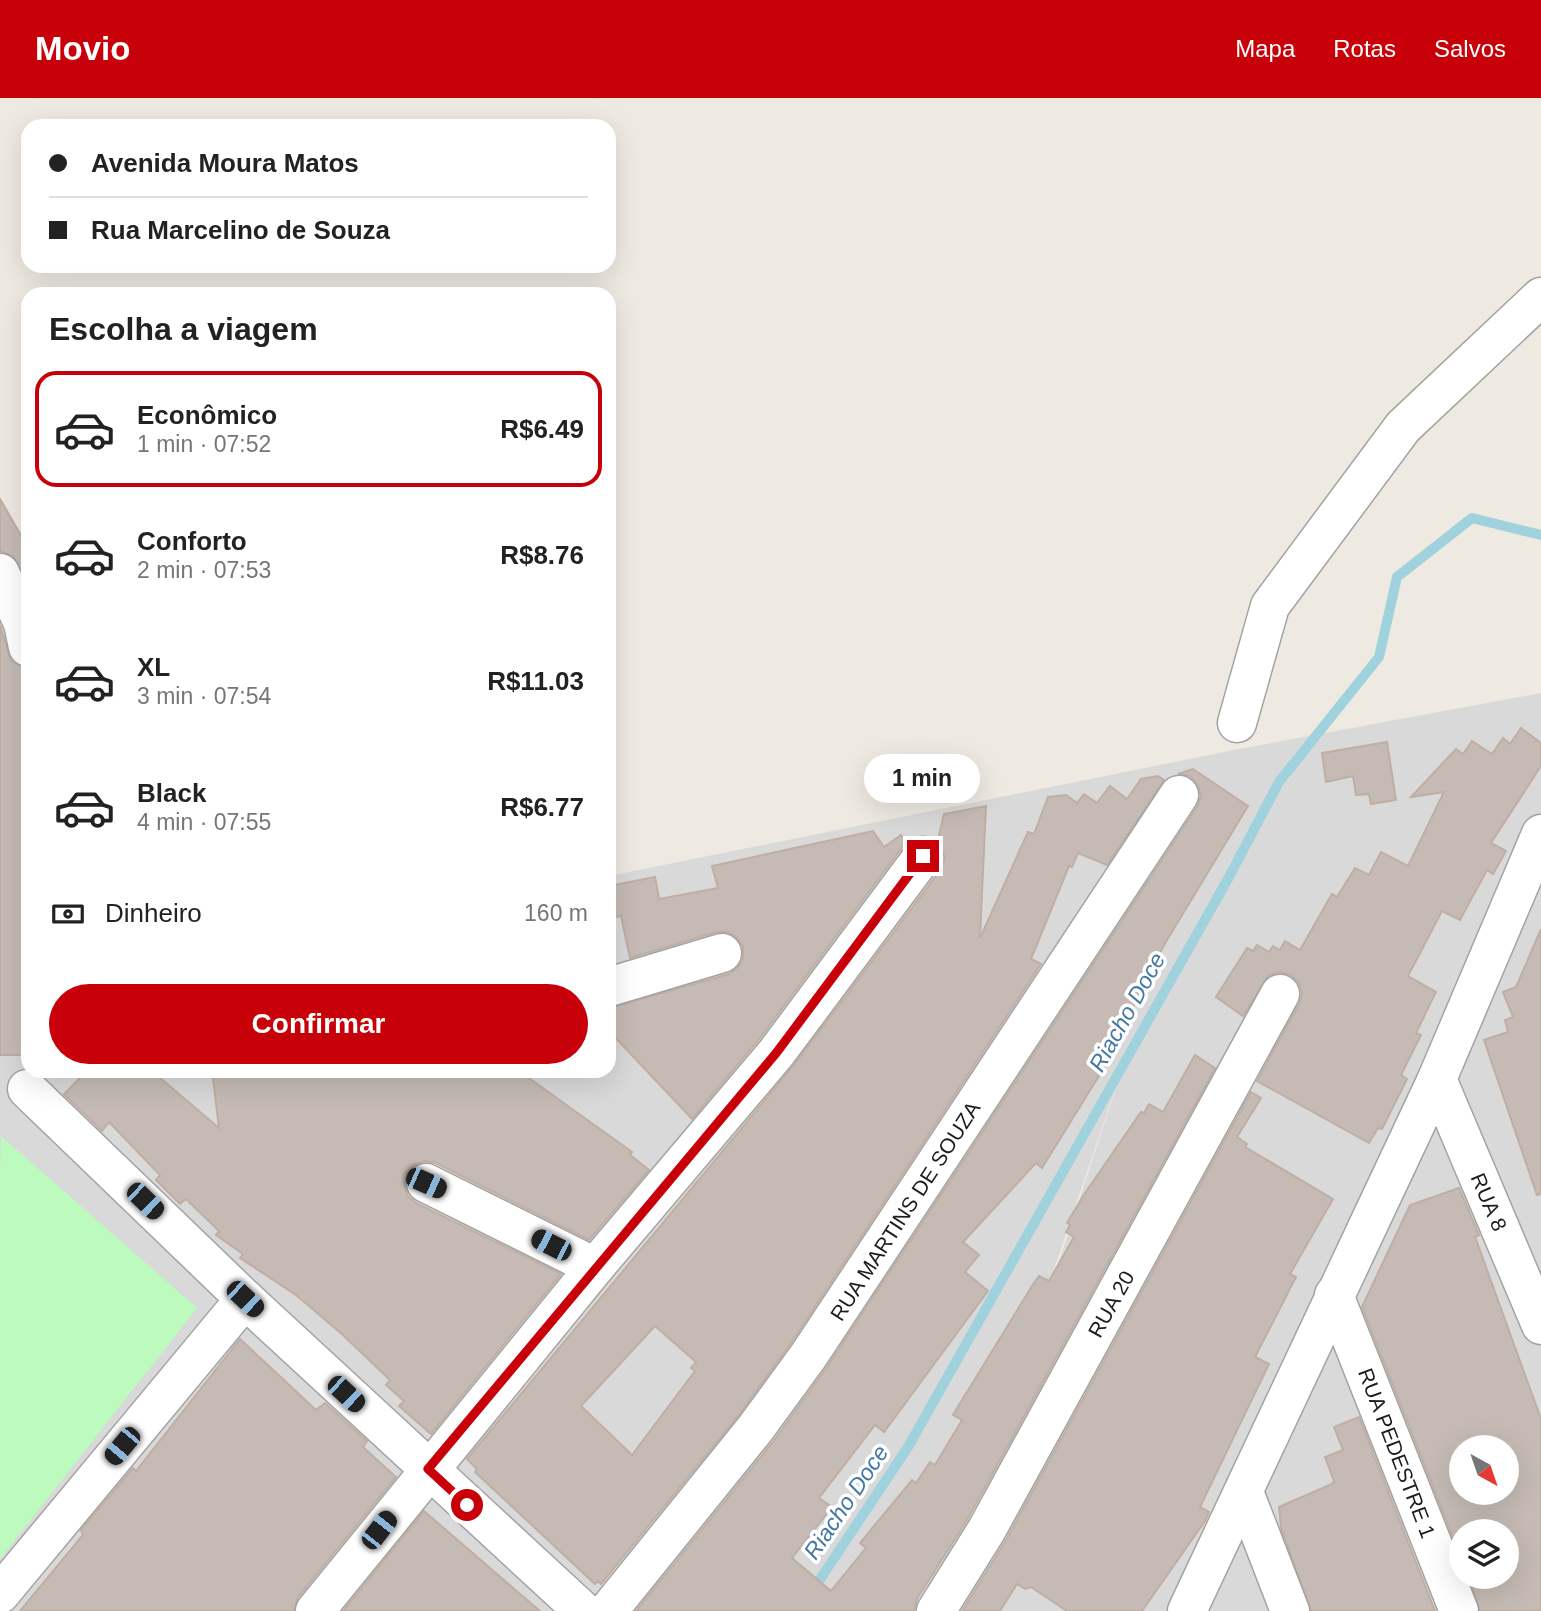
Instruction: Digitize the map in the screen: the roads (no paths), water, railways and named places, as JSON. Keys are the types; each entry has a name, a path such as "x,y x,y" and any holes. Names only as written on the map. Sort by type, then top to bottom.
{"street":[{"path":"1237,723 1270,606 1403,427 1541,297"},
{"path":"0,573 17,632"},
{"name":"RUA MARTINS DE SOUZA","path":"608,1611 755,1429 809,1355 1179,795"},
{"path":"1187,1611 1437,1079 1541,834"},
{"path":"315,1611 428,1469 777,1052 923,856"},
{"path":"616,985 722,953"},
{"name":"RUA 20","path":"936,1611 986,1531 1280,994"},
{"name":"RUA 8","path":"1437,1079 1541,1325"},
{"path":"21,1081 245,1299 583,1611"},
{"path":"426,1183 595,1267"},
{"name":"RUA PEDESTRE 1","path":"1334,1294 1459,1611"},
{"path":"0,1594 245,1299"},
{"path":"1244,1492 1290,1611"}],"waterway":[{"name":"Riacho Doce","path":"799,1611 908,1447 1229,877 1279,782 1379,657 1397,577 1472,518 1541,535"}]}
